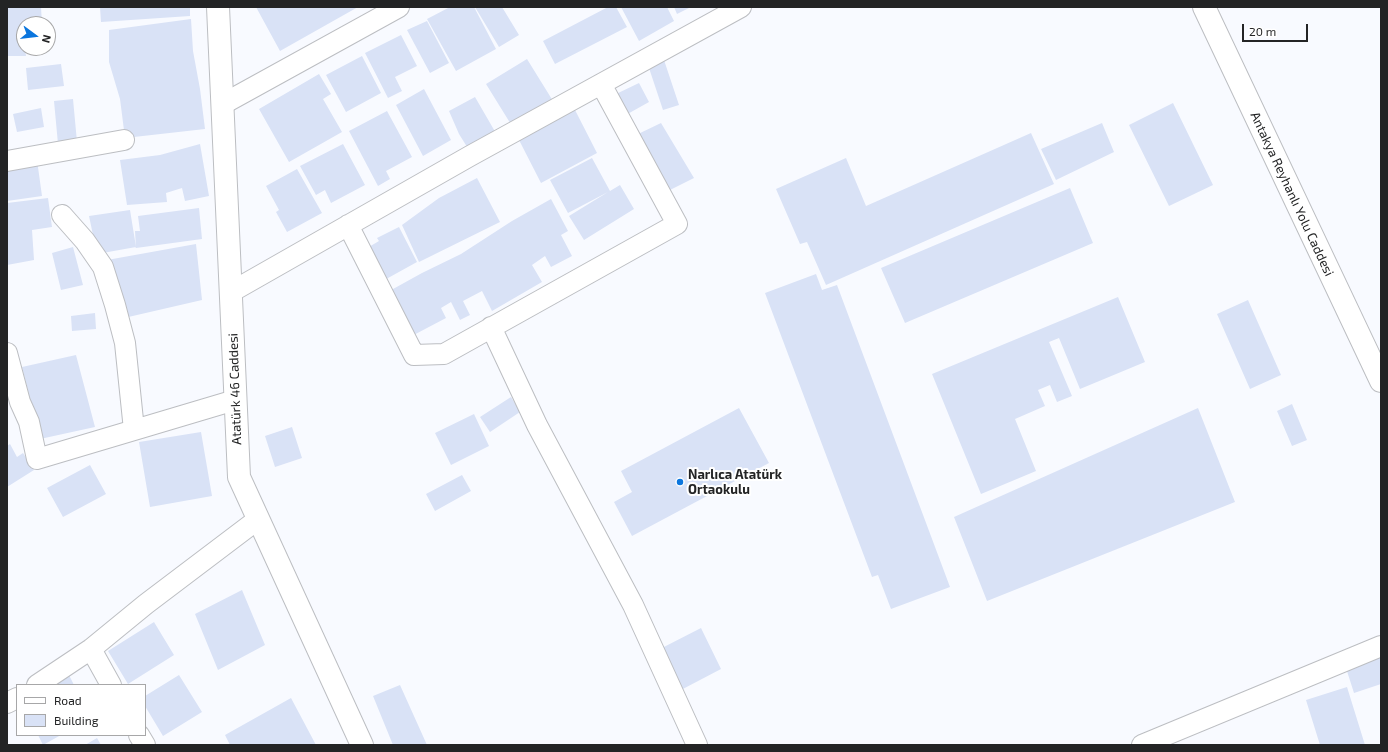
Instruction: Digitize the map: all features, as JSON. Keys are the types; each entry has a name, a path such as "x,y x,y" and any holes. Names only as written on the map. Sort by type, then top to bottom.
{"street":[{"name":"Atatürk 46 Caddesi","path":"218,7 238,477 362,745"},
{"path":"223,104 399,7"},
{"path":"231,292 470,156 741,7"},
{"name":"Antakya Reyhanlı Yolu Caddesi","path":"1204,7 1374,350 1381,381"},
{"path":"348,225 414,354 444,354 677,224 601,84"},
{"path":"7,161 124,140"},
{"path":"62,215 86,241 103,267 125,343 134,430"},
{"path":"491,327 538,425 632,605 697,745"},
{"path":"7,353 20,402 29,422 37,459 235,400"},
{"path":"38,684 91,649 146,604 257,520"},
{"path":"1142,745 1381,646"},
{"path":"91,649 110,684"},
{"path":"7,703 16,698"},
{"path":"140,736 145,745"}],"building":[{"path":"7,7 41,7 42,16 16,16 16,56 7,56"},
{"path":"100,7 190,7 190,16 101,22"},
{"path":"256,7 358,7 280,51"},
{"path":"450,7 474,7 496,49 456,71 427,19"},
{"path":"475,7 502,7 519,35 499,47"},
{"path":"608,7 616,7 627,27 555,64 543,41"},
{"path":"621,7 667,7 674,21 639,41"},
{"path":"674,7 691,7 677,14"},
{"path":"191,19 193,51 205,129 125,138 120,99 109,62 109,30"},
{"path":"427,21 449,63 430,73 407,30"},
{"path":"401,35 417,66 395,77 402,91 388,98 365,53"},
{"path":"362,56 381,93 346,112 326,75"},
{"path":"527,59 553,101 512,126 486,84"},
{"path":"664,60 679,105 663,110 648,65"},
{"path":"61,64 64,86 28,90 26,68"},
{"path":"319,74 331,94 323,99 342,132 289,162 259,109"},
{"path":"639,83 649,102 624,116 614,95"},
{"path":"424,89 451,140 423,156 396,105"},
{"path":"475,97 497,135 469,150 459,134 449,111"},
{"path":"73,99 77,142 58,144 54,101"},
{"path":"1173,103 1213,185 1169,206 1129,125"},
{"path":"41,108 44,127 17,132 13,114"},
{"path":"575,110 597,153 541,183 519,140"},
{"path":"387,111 412,157 386,171 390,179 378,186 349,131"},
{"path":"661,123 694,178 666,192 636,135"},
{"path":"1102,123 1114,152 1056,180 1041,149"},
{"path":"1031,133 1054,184 826,285 807,242 800,244 776,189 846,158 866,206"},
{"path":"200,144 209,196 185,201 182,188 166,193 167,202 127,205 120,160 160,155"},
{"path":"343,144 365,185 331,203 325,190 316,195 300,166"},
{"path":"592,158 610,191 620,185 634,209 584,240 569,216 608,192 568,213 550,180"},
{"path":"37,160 42,196 7,201 7,164"},
{"path":"297,169 322,213 287,232 276,212 279,210 266,186"},
{"path":"477,178 500,222 419,262 402,225 439,198"},
{"path":"1070,188 1093,243 905,323 881,268"},
{"path":"48,198 52,227 32,230 34,260 7,265 7,203"},
{"path":"551,199 568,231 561,235 572,256 551,267 545,256 532,265 542,282 492,311 482,291 463,301 470,315 460,320 451,302 441,308 446,318 408,338 384,294 461,254 512,221"},
{"path":"199,208 202,239 136,248 135,231 140,231 138,216"},
{"path":"130,210 136,247 97,254 89,216"},
{"path":"399,227 417,262 379,283 362,251 379,241 377,238"},
{"path":"196,244 202,300 124,318 107,260"},
{"path":"73,247 83,285 61,290 52,253"},
{"path":"816,274 822,290 837,285 950,587 891,609 878,575 872,577 765,293"},
{"path":"1118,297 1145,362 1080,389 1059,338 1049,342 1072,396 1057,402 1050,385 1038,390 1045,406 1015,419 1036,471 981,494 932,374"},
{"path":"1248,300 1281,375 1250,389 1217,314"},
{"path":"95,313 96,329 72,331 71,316"},
{"path":"76,355 95,427 40,439 22,367"},
{"path":"511,397 520,412 490,432 480,417"},
{"path":"1292,404 1307,440 1292,446 1277,411"},
{"name":"Narlıca Atatürk Ortaokulu","path":"739,408 769,463 632,536 614,502 632,492 621,471"},
{"path":"1198,408 1235,502 987,601 954,517"},
{"path":"474,414 489,446 451,465 435,433"},
{"path":"292,427 302,458 275,467 265,436"},
{"path":"201,432 212,496 150,507 139,442"},
{"path":"10,444 17,457 23,453 34,470 7,487 7,446"},
{"path":"90,465 106,494 63,517 47,488"},
{"path":"462,475 471,491 435,511 426,494"},
{"path":"242,590 265,645 218,670 195,614"},
{"path":"154,622 174,655 128,684 108,651"},
{"path":"701,628 721,669 679,691 658,650"},
{"path":"1381,656 1381,684 1354,693 1346,668"},
{"path":"69,675 74,684 53,684"},
{"path":"179,675 202,712 163,736 146,708 146,695"},
{"path":"400,685 427,745 393,745 373,696"},
{"path":"1347,687 1365,745 1320,745 1306,700"},
{"path":"291,698 316,745 230,745 225,735"},
{"path":"38,736 59,736 43,745"},
{"path":"97,738 101,745 85,745"}],"place":[{"name":"Narlıca Atatürk Ortaokulu","path":"680,482"}]}
